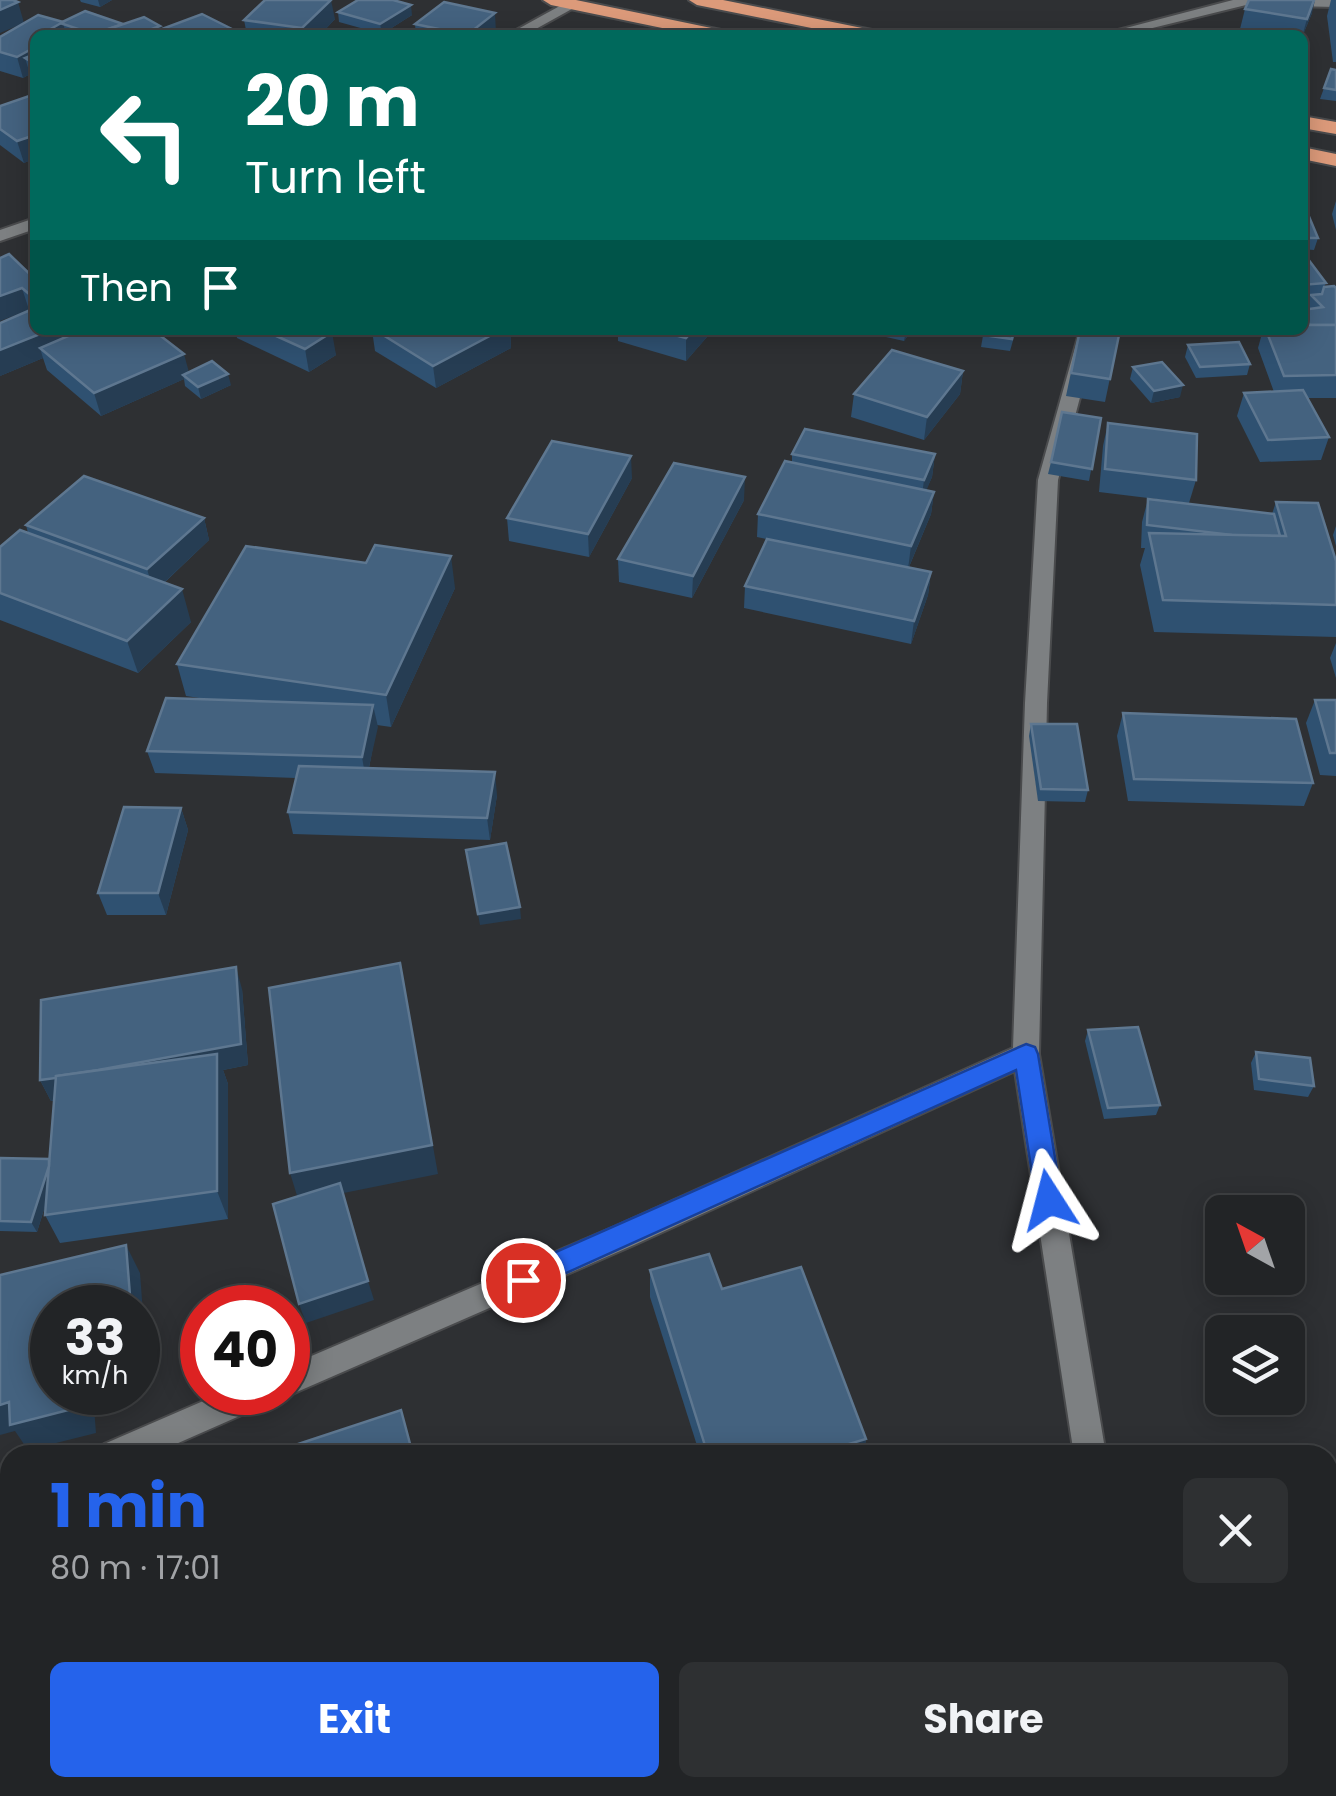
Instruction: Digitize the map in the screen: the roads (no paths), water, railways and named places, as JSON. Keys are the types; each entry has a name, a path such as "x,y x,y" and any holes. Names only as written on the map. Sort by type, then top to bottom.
{"highway":[{"path":"551,0 696,30"},
{"path":"698,0 847,30"},
{"path":"1308,123 1336,128"},
{"path":"1308,155 1336,160"}],"street":[{"path":"1127,30 1246,1 1336,3"},
{"path":"524,30 572,5"},
{"path":"0,236 30,225"},
{"path":"1088,335 1048,480 1036,703 1026,1054 1088,1445"},
{"path":"310,1372 624,1236 1026,1054"},
{"path":"138,1445 207,1415"}]}
